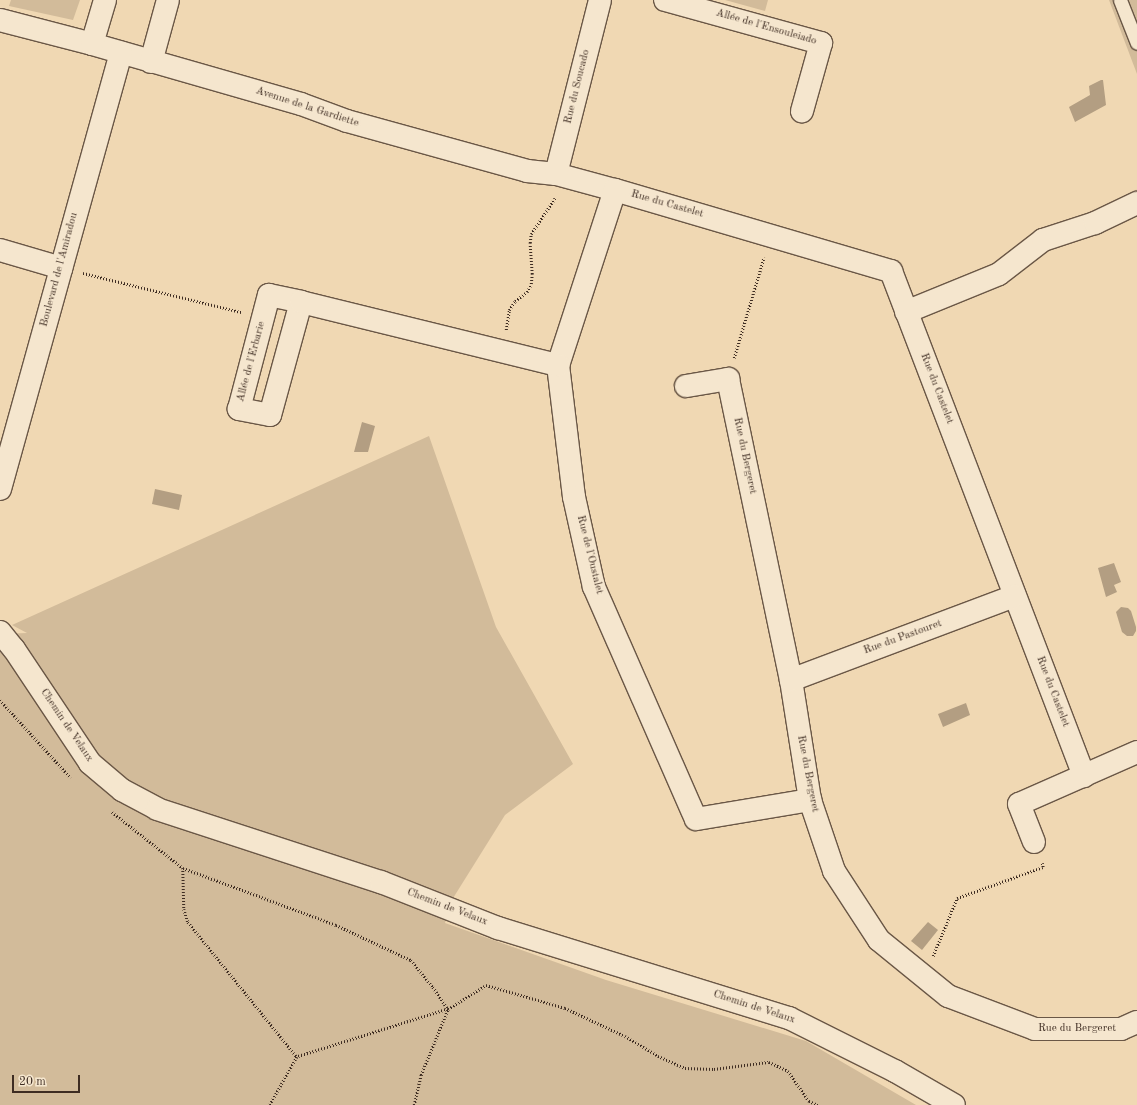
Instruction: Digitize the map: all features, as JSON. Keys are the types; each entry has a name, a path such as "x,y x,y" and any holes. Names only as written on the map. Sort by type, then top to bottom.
{"street":[{"path":"92,44 105,0"},
{"path":"151,62 168,0"},
{"name":"Rue du Soucado","path":"562,176 600,0"},
{"name":"Allée de l'Ensouleiado","path":"665,0 821,43 802,111"},
{"name":"Avenue de la Gardiette","path":"0,20 121,52 151,62 302,104 347,121 527,171 562,176 615,190"},
{"name":"Boulevard de l'Amiradou","path":"0,488 121,52"},
{"name":"Rue du Castelet","path":"615,190 891,270 1084,776"},
{"name":"Rue de l'Oustalet","path":"615,190 558,365 574,497 594,587 696,819 810,800"},
{"path":"906,312 999,274 1043,240 1096,223 1137,204"},
{"path":"0,250 61,268"},
{"name":"Allée de l'Erbarie","path":"300,302 270,415 239,409 269,295 300,302 507,352 558,365"},
{"path":"686,386 728,379"},
{"name":"Rue du Bergeret","path":"728,379 791,680 810,800 834,871 879,940 948,996 1035,1029 1121,1029 1137,1022"},
{"name":"Rue du Pastouret","path":"791,680 1015,596"},
{"name":"Chemin de Velaux","path":"0,632 14,649 90,764 122,790 157,809 381,882 498,928 789,1018 895,1071 954,1105"},
{"path":"1034,842 1019,804 1137,752"}],"lane":[{"path":"1120,0 1137,42"}],"path":[{"path":"507,352 506,326 509,310 515,301 527,292 531,284 531,234 562,176"},
{"path":"728,379 770,235"},
{"path":"61,268 264,317"},
{"path":"0,700 64,771 75,781"},
{"path":"110,810 183,868 336,924 411,960 433,987 448,1009"},
{"path":"924,977 957,898 1043,867 1034,842"},
{"path":"183,868 184,910 188,922 297,1057"},
{"path":"270,1105 297,1057 448,1009 486,985 565,1008 625,1036 658,1056 685,1068 714,1069 769,1062 788,1071 809,1101 818,1105"},
{"path":"414,1105 421,1075 448,1009"}],"shaded area":[{"path":"11,0 80,0 73,20 9,6"},
{"path":"725,0 768,0 765,11"},
{"path":"1109,0 1137,0 1137,74"},
{"path":"1103,80 1106,105 1075,122 1069,107 1090,95 1089,86"},
{"path":"362,422 375,426 368,452 354,452"},
{"path":"429,436 496,627 573,764 505,815 450,903 445,923 606,980 806,1041 916,1105 0,1105 0,634 27,633 12,625"},
{"path":"155,489 182,495 179,510 152,504"},
{"path":"1114,563 1121,582 1114,585 1117,592 1106,597 1098,568"},
{"path":"1121,607 1128,608 1131,611 1136,627 1136,631 1133,636 1127,636 1122,632 1116,612"},
{"path":"966,703 970,715 943,727 938,714"},
{"path":"928,922 938,930 922,950 911,941"}]}
